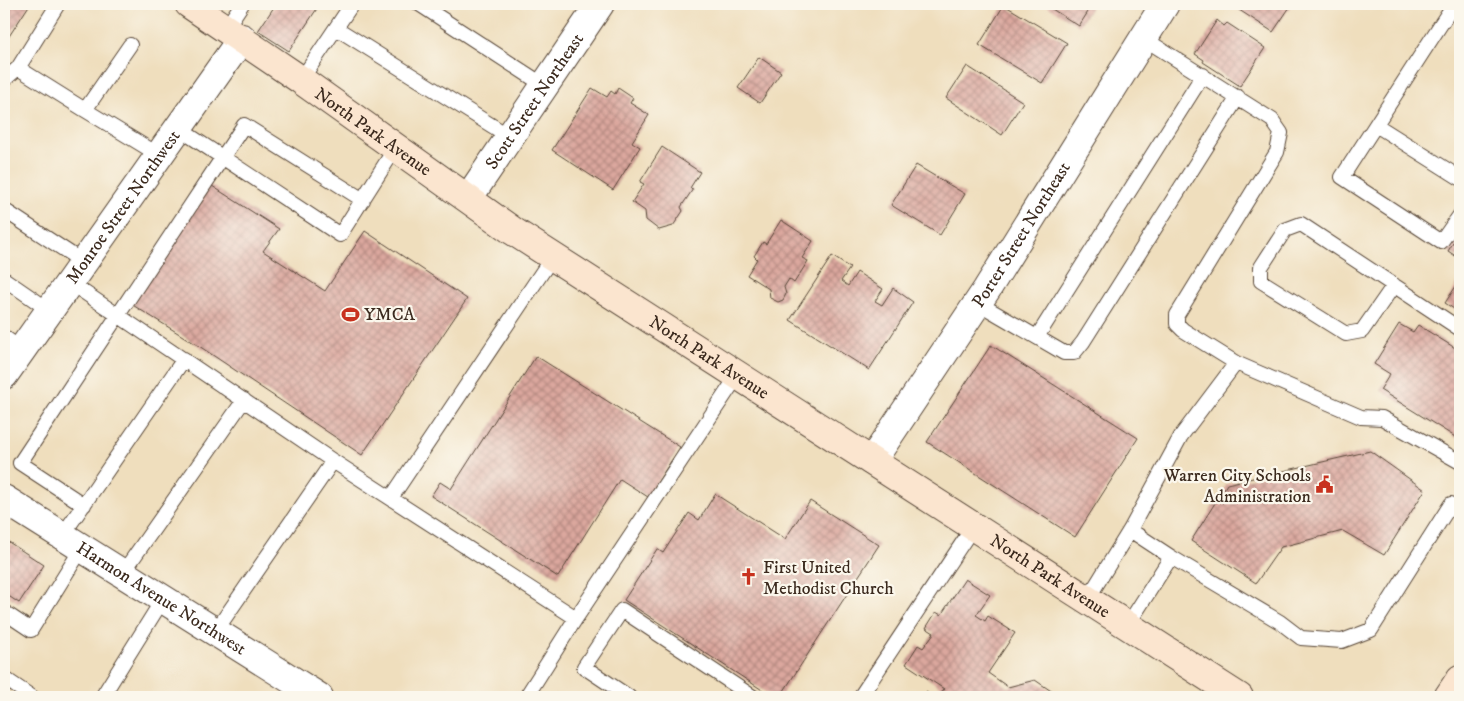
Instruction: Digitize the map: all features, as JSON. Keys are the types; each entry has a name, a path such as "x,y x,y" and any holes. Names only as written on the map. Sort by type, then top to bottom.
{"street":[{"name":"North Park Avenue","path":"189,4 234,33 513,231 1239,697"},
{"name":"Scott Street Northeast","path":"469,198 600,4"},
{"name":"Porter Street Northeast","path":"872,461 978,302 1165,4"},
{"name":"Monroe Street Northwest","path":"4,375 13,343 49,310 178,128 234,33"},
{"name":"Harmon Avenue Northwest","path":"4,499 320,697"},
{"path":"1448,697 1460,678"}],"lane":[{"path":"4,80 18,68 58,4"},
{"path":"234,33 242,4"},
{"path":"301,80 352,4"},
{"path":"419,4 544,86"},
{"path":"1454,4 1342,178 1441,242 1460,215"},
{"path":"336,28 510,137"},
{"path":"1144,38 1272,120 1280,133 1277,152 1177,315 1177,324 1183,330 1236,363 1361,417 1382,418 1460,462"},
{"path":"85,110 130,45"},
{"path":"18,68 159,155"},
{"path":"1037,337 1203,75"},
{"path":"978,302 1064,353 1074,352 1083,342 1238,97"},
{"path":"84,505 20,463 120,316 244,125 363,200"},
{"path":"1376,125 1460,178"},
{"path":"178,128 340,235 396,147"},
{"path":"4,210 76,272 120,316 333,461 576,618"},
{"path":"1394,285 1362,331 1346,334 1261,281 1261,267 1285,230 1302,224 1394,285 1460,329"},
{"path":"391,498 553,256"},
{"path":"4,279 49,310"},
{"path":"4,612 31,630 72,542 84,505 184,360"},
{"path":"1087,600 1130,530 1181,436 1236,363"},
{"path":"526,697 576,618 738,375"},
{"path":"122,574 244,400"},
{"path":"215,632 333,461"},
{"path":"1130,530 1171,557 1280,622 1301,638 1342,641 1371,630 1450,504 1460,509"},
{"path":"860,697 973,527"},
{"path":"1127,626 1171,557"},
{"path":"102,697 163,599"},
{"path":"629,697 584,667 622,610 753,697"},
{"path":"4,678 32,697"}],"building":[{"path":"4,4 30,4 4,44"},
{"path":"276,4 320,4 289,51 258,31"},
{"path":"1044,4 1093,4 1079,26"},
{"path":"1230,4 1292,4 1273,32"},
{"path":"1004,5 1067,43 1042,83 979,45"},
{"path":"1217,20 1224,26 1227,23 1265,48 1240,86 1203,62 1204,60 1195,54"},
{"path":"759,57 781,72 760,103 738,88"},
{"path":"967,66 1023,102 1002,135 946,98"},
{"path":"592,88 607,97 611,91 615,94 618,88 633,98 630,103 649,115 632,142 640,147 613,190 552,150"},
{"path":"662,147 700,172 690,188 693,189 681,207 683,211 673,226 659,230 646,220 645,211 632,202 644,184 640,182"},
{"path":"916,165 965,194 940,235 891,205"},
{"path":"209,184 279,229 263,251 325,291 365,231 467,299 362,455 199,346 131,304"},
{"path":"781,220 813,241 802,258 808,261 794,283 789,279 784,287 786,294 783,300 778,302 770,298 769,289 747,275 757,259 754,256 763,242 766,244"},
{"path":"1460,232 1460,259 1448,251"},
{"path":"832,256 850,268 841,281 848,286 857,272 883,289 875,301 882,305 893,288 913,302 869,370 790,320"},
{"path":"1460,280 1460,313 1445,303"},
{"path":"1399,324 1413,332 1418,325 1460,351 1460,440 1380,390 1390,374 1374,364"},
{"path":"991,345 1138,438 1075,537 927,442"},
{"path":"536,356 680,447 648,497 620,479 558,577 431,496 440,482 451,489"},
{"path":"1370,451 1425,490 1384,555 1343,531 1281,547 1256,583 1191,541 1227,484"},
{"name":"First United Methodist Church","path":"715,494 785,539 810,501 879,545 780,697 773,697 624,600 657,549 663,553 689,513 699,520"},
{"path":"4,539 44,565 19,603 4,593"},
{"path":"965,579 990,595 976,615 985,621 988,616 1015,633 988,673 1008,687 1035,680 1060,697 938,697 944,689 906,664 918,645 923,648 934,633 926,628 936,612 941,615"},
{"path":"926,692 934,697 922,697"}],"place":[{"name":"YMCA","path":"350,314"},
{"name":"Warren City Schools Administration","path":"1325,485"},
{"name":"First United Methodist Church","path":"749,577"}]}
